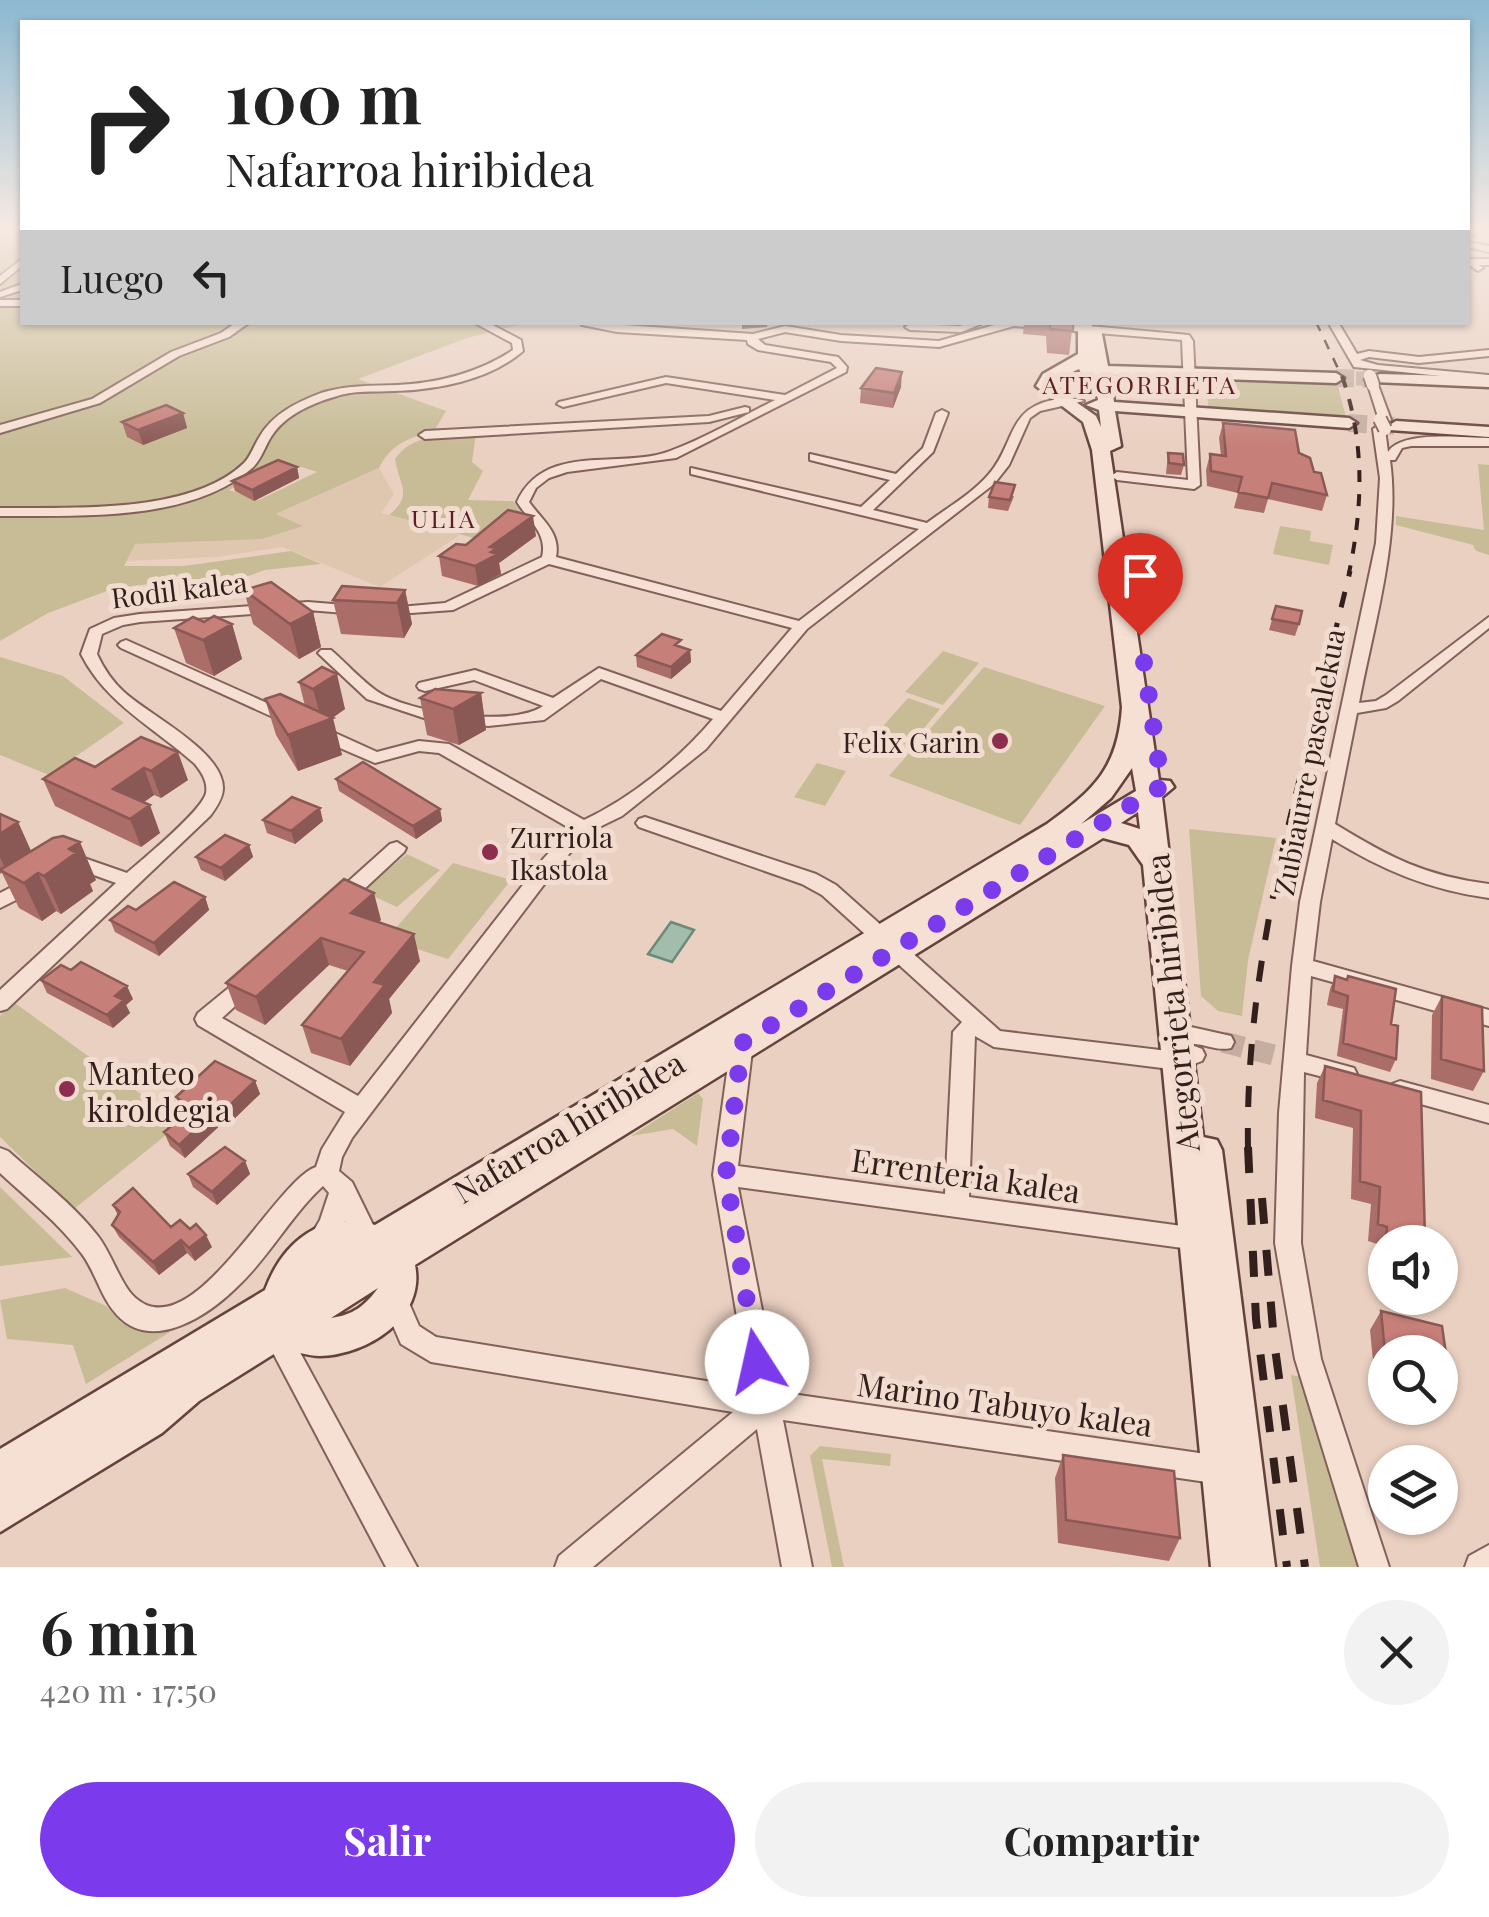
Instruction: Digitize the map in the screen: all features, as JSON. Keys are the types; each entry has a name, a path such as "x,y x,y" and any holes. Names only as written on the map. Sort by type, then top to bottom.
{"main road":[{"path":"1090,326 1086,355 1059,372 1053,388 1105,435"},
{"path":"1090,326 1107,406 1105,435"},
{"path":"1059,372 1336,378"},
{"path":"1371,379 1489,380"},
{"path":"1071,402 1349,423"},
{"path":"1105,435 1127,414 1148,409"},
{"path":"1384,423 1489,432"},
{"name":"Ategorrieta hiribidea","path":"1105,435 1117,482 1192,1046 1253,1567"},
{"name":"Ategorrieta hiribidea","path":"1105,435 1134,707 1156,790 1155,862 1192,1046 1197,1239 1232,1567"},
{"name":"Nafarroa hiribidea","path":"381,1244 742,1043 1056,830 1095,800 1123,764 1134,734 1134,707"},
{"name":"Nafarroa hiribidea","path":"0,1511 148,1419 381,1244 887,943 1094,829 1156,790"},
{"path":"1094,829 1122,831 1138,839 1150,850 1155,862"},
{"path":"337,1236 381,1244 399,1276 394,1297 370,1325 345,1337 319,1339 279,1317 294,1266 313,1247 337,1236"},
{"name":"Nafarroa hiribidea","path":"0,1472 279,1317"}],"street":[{"path":"0,429 96,402 175,354 240,325"},
{"path":"0,512 132,506 177,498 212,486 249,465 274,424 308,402 348,390 400,388 457,377 518,351 517,342 484,325"},
{"path":"598,325 753,337 785,329 841,338 939,344 1004,325"},
{"path":"910,328 960,329 973,325"},
{"name":"Zubiaurre pasealekua","path":"1335,325 1371,379 1391,457 1386,478"},
{"path":"1090,326 1140,327 1185,337 1194,485 1117,482"},
{"path":"425,435 709,419 829,381 842,368 834,359 821,355 762,348 752,342 753,337"},
{"path":"1345,342 1407,359"},
{"path":"1371,379 1355,360 1369,354 1407,359 1489,353"},
{"path":"563,404 666,380 784,398"},
{"path":"784,398 777,406 672,455 644,462 577,466 542,476 527,489 522,502 552,541 548,560 802,626"},
{"path":"313,1247 332,1225 335,1181 330,1156 360,1109 551,862 583,828 616,812 682,762 726,718 802,626 1004,466 1026,413 1042,404 1071,402"},
{"path":"863,512 929,449 942,413"},
{"path":"1384,423 1421,441"},
{"name":"Zubiaurre pasealekua","path":"1374,1567 1308,1359 1288,1244 1294,1060 1302,966 1383,543 1384,423"},
{"path":"1391,457 1401,444 1489,442"},
{"path":"814,457 898,478"},
{"path":"695,471 927,527"},
{"name":"Rodil kalea","path":"0,1003 204,812 215,791 205,760 138,716 106,686 88,654 95,632 130,619 244,610 308,606 398,612 430,610 472,599 548,560"},
{"path":"1350,709 1380,705 1392,698 1489,622"},
{"path":"126,645 368,756 386,757 419,746 443,748 583,828"},
{"path":"326,654 372,696 433,716 519,721 538,716 598,673 726,718"},
{"path":"425,686 475,674 554,704"},
{"path":"645,824 809,879 829,890 994,1039 1192,1046"},
{"path":"1326,827 1404,874 1433,884 1489,891"},
{"path":"327,912 397,848"},
{"path":"0,901 62,866 81,863 136,878"},
{"path":"1302,966 1489,1018"},
{"path":"266,967 206,1019 360,1109"},
{"path":"957,1204 964,1032 976,1024"},
{"path":"742,1043 726,1175 765,1404 798,1567"},
{"path":"1294,1060 1489,1114"},
{"path":"0,1158 85,1241 130,1311 147,1319 187,1311 206,1298 232,1275 316,1176 335,1181 350,1211 381,1244"},
{"name":"Errenteria kalea","path":"726,1175 1197,1239"},
{"name":"Marino Tabuyo kalea","path":"394,1297 410,1335 431,1348 765,1404 1220,1470"},
{"path":"279,1317 284,1350 402,1567"},
{"path":"570,1567 765,1404"},
{"path":"1480,1567 1489,1560"}],"shaded area":[{"path":"0,300 20,300 20,325 517,325 467,338 358,379 446,411 434,431 401,443 379,468 276,514 303,526 262,539 135,544 124,566 184,566 291,551 321,564 265,570 218,587 193,579 115,588 48,613 0,641","holes":["279,460 317,472 259,500 229,490"]},
{"path":"1207,381 1337,383 1346,417 1208,408"},
{"path":"476,433 472,462 483,471 468,500 513,501 521,511 485,541 389,515 403,495 395,459 402,450 431,437"},
{"path":"1478,464 1489,465 1489,555 1476,551 1473,545 1396,525 1396,516 1484,530"},
{"path":"379,468 394,494 381,513 460,535 380,587 282,547 217,557 126,561 134,544 262,539 301,525 275,515"},
{"path":"1280,526 1311,531 1310,541 1333,545 1329,565 1273,554"},
{"path":"943,651 979,663 943,705 905,692"},
{"path":"0,657 63,676 124,723 49,775 0,755"},
{"name":"Felix Garin","path":"984,667 1105,706 1020,825 889,776"},
{"path":"908,698 940,709 909,746 876,734"},
{"path":"817,763 846,771 825,806 794,797"},
{"path":"1189,829 1276,838 1248,960 1242,1016 1218,1011 1201,996"},
{"path":"407,854 440,870 397,907 362,891"},
{"path":"453,863 511,880 448,959 386,939"},
{"path":"671,922 694,930 672,962 648,954"},
{"name":"Manteo kiroldegia","path":"12,1001 181,1123 74,1209 0,1137 0,1016"},
{"path":"698,1093 703,1099 697,1146 673,1129 631,1136"},
{"path":"0,1187 72,1257 0,1266"},
{"path":"65,1288 106,1306 122,1323 148,1332 178,1327 86,1384 73,1345 7,1339 0,1300"},
{"path":"1291,1375 1302,1377 1361,1567 1320,1567"},
{"path":"820,1446 891,1454 890,1466 822,1459 844,1567 832,1567 810,1456"}],"building":[{"path":"1050,325 1073,325 1073,331 1050,329"},
{"path":"876,368 902,372 894,393 861,388"},
{"path":"166,405 183,413 138,430 122,422"},
{"path":"1223,423 1295,430 1299,453 1310,458 1314,472 1321,473 1327,495 1272,483 1268,498 1238,492 1242,477 1211,471 1210,454 1226,456"},
{"path":"1168,453 1183,454 1184,465 1169,463"},
{"path":"278,460 297,467 252,490 232,481"},
{"path":"995,482 1015,485 1010,500 989,497"},
{"path":"508,510 533,516 490,547 497,548 491,552 498,554 475,566 439,556 456,544 466,545"},
{"path":"271,582 313,612 290,624 244,590"},
{"path":"342,586 405,590 397,603 333,600"},
{"path":"1276,606 1302,611 1299,624 1272,619"},
{"path":"214,616 232,624 203,640 174,628 193,617 204,622"},
{"path":"662,634 681,640 675,645 690,650 671,667 636,655"},
{"path":"322,667 337,674 313,689 299,682"},
{"path":"435,689 481,693 453,709 420,698"},
{"path":"280,694 333,718 288,735 265,699"},
{"path":"141,737 178,752 151,771 144,768 113,789 150,805 130,819 43,779 75,758 95,767"},
{"path":"363,762 440,809 413,826 336,779"},
{"path":"292,797 320,808 291,831 263,820"},
{"path":"0,814 18,822 0,834"},
{"path":"225,835 249,845 221,868 196,857"},
{"path":"63,836 80,842 69,849 76,853 44,876 38,873 24,883 0,870 53,838"},
{"path":"344,879 374,893 351,913 414,934 374,982 385,985 341,1039 302,1025 364,952 321,938 256,997 226,983"},
{"path":"174,882 205,897 154,943 110,920 128,906 136,910"},
{"path":"81,962 127,986 115,996 124,1000 107,1015 41,980 61,965 71,970"},
{"path":"1335,976 1396,989 1391,1024 1398,1026 1396,1059 1343,1043 1348,996 1333,991"},
{"path":"1442,996 1482,1007 1484,1071 1441,1059"},
{"path":"215,1061 255,1081 228,1107 223,1104 179,1145 164,1132 192,1109 176,1097"},
{"path":"1325,1066 1421,1092 1425,1225 1378,1224 1380,1187 1360,1181 1361,1111 1323,1100"},
{"path":"225,1147 245,1161 212,1192 188,1174"},
{"path":"133,1188 171,1227 180,1220 190,1229 196,1224 206,1235 189,1248 181,1240 153,1262 112,1225 120,1212 113,1205"},
{"path":"1381,1315 1442,1326 1443,1335 1383,1335"},
{"path":"1063,1455 1174,1471 1180,1538 1066,1520"}],"tunnel":[{"path":"1378,379 1336,378 1380,379"},
{"path":"1349,423 1396,426"},
{"path":"1223,1042 1293,1060"}],"railway":[{"path":"1317,325 1343,378"},
{"path":"1343,378 1355,425 1359,474 1349,573"},
{"path":"1288,825 1350,571"},
{"path":"1248,1147 1258,984 1289,822"},
{"path":"1248,1147 1256,1319 1287,1567"},
{"path":"1262,1198 1274,1341 1305,1567"}],"place":[{"name":"Felix Garin","path":"1000,741"},
{"name":"Zurriola Ikastola","path":"490,852"},
{"name":"Manteo kiroldegia","path":"67,1089"}],"district":[{"name":"ATEGORRIETA","path":"1140,383"},
{"name":"ULIA","path":"444,517"}],"route":[{"path":"757,1362 726,1175 742,1043 1162,786 1140,635"}]}
